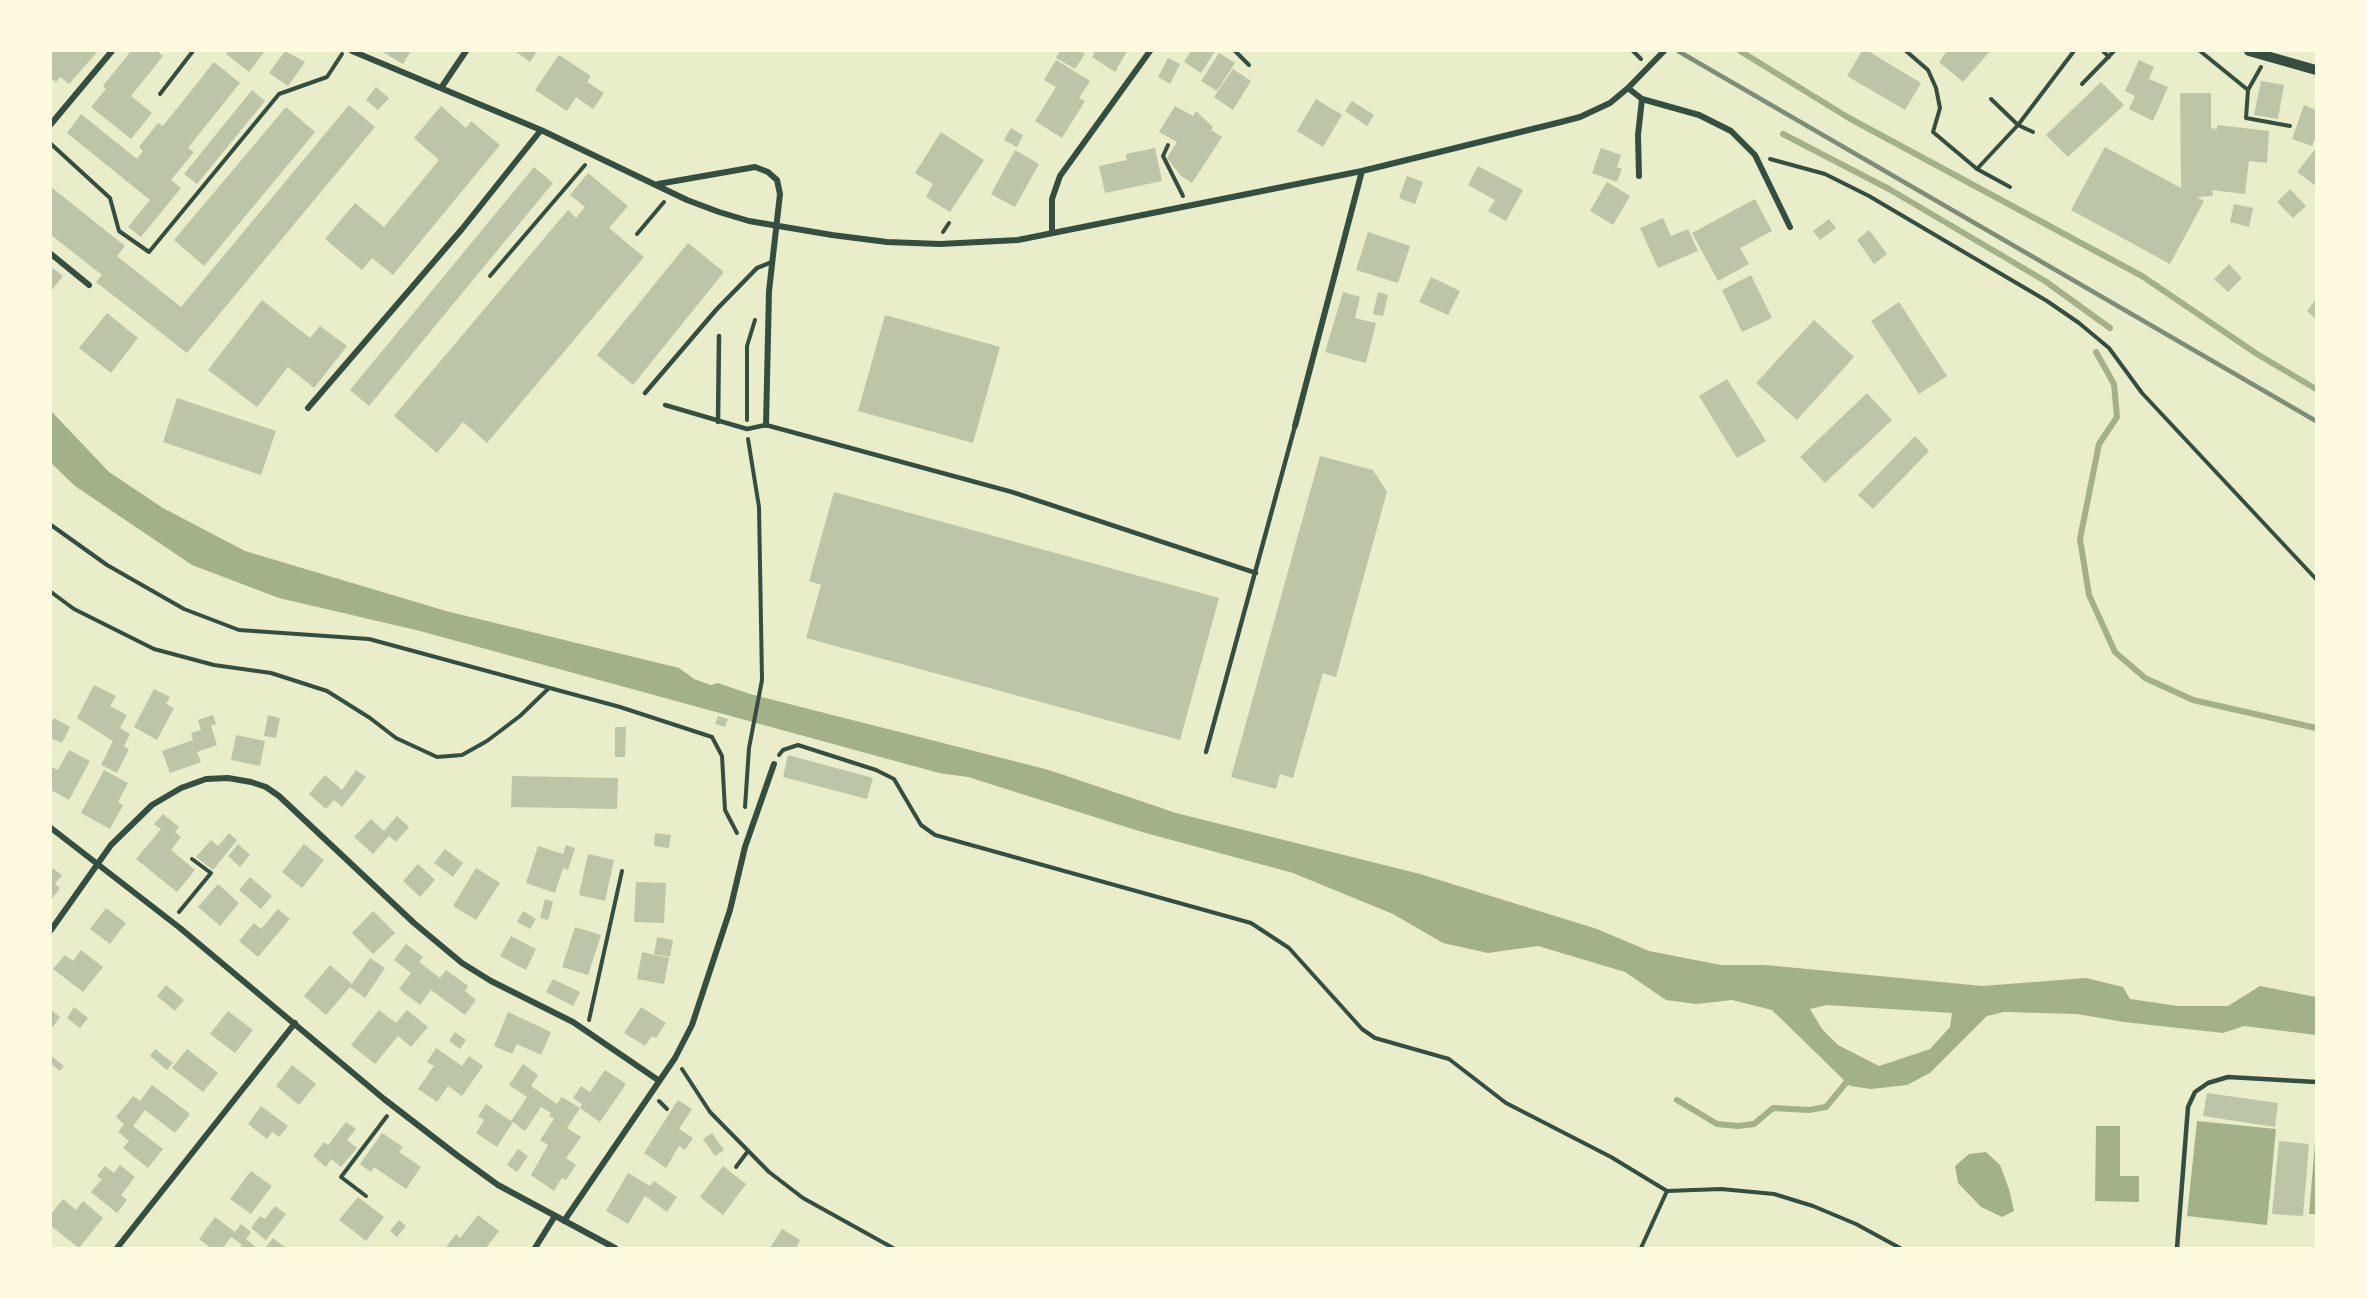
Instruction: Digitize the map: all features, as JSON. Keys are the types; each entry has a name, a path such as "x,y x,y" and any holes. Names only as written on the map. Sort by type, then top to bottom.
{"street":[{"path":"51,124 112,51"},
{"path":"352,51 541,130 719,212 776,226 887,242 940,244 1018,240 1362,171 1580,117 1610,103 1664,51"},
{"path":"441,88 466,51"},
{"path":"1052,232 1052,199 1060,176 1150,51"},
{"path":"2249,51 2316,70"},
{"path":"1628,88 1642,99 1699,115 1731,131 1755,155 1790,227"},
{"path":"1639,176 1638,135 1642,99"},
{"path":"308,408 462,229 541,130"},
{"path":"658,185 755,167 768,172 777,180 780,194 772,262 766,425"},
{"path":"1296,426 1362,171"},
{"path":"51,254 89,285"},
{"path":"564,1221 675,1058 692,1025 728,916 745,847 774,764"},
{"path":"51,930 111,845 152,805 181,788 206,779 228,778 267,787 462,963 586,1030 658,1080"},
{"path":"51,828 172,921 394,1107 498,1185 615,1248"},
{"path":"117,1248 295,1023"},
{"path":"535,1248 555,1216"}],"lane":[{"path":"645,393 716,310 758,268 772,262"},
{"path":"718,422 719,336"},
{"path":"665,405 747,429 766,425 1012,492 1256,573"},
{"path":"1206,752 1296,426"},
{"path":"2177,1248 2188,1107 2195,1092 2208,1083 2228,1077 2316,1082"}],"path":[{"path":"160,94 193,51"},
{"path":"51,144 111,198 120,231 149,252 279,94 327,77 344,51"},
{"path":"1235,51 1249,65"},
{"path":"1906,51 1928,70 1936,88 1940,108 1933,132 1977,169 2010,187"},
{"path":"1977,169 2018,125 2074,51"},
{"path":"2103,51 2109,57"},
{"path":"2082,84 2114,51"},
{"path":"2200,51 2248,90"},
{"path":"2268,56 2248,90 2247,118 2289,126"},
{"path":"1991,99 2018,125 2033,132"},
{"path":"1168,145 1163,156 1188,205"},
{"path":"490,276 594,155"},
{"path":"1755,155 1825,174 1869,196 2047,301 2079,323 2109,348 2142,393 2316,579"},
{"path":"637,234 673,192"},
{"path":"51,525 106,565 184,609 239,630 369,639 620,706 712,737 722,756 725,810 745,847"},
{"path":"51,592 74,609 154,649 214,664 271,673 327,691 370,718 396,738 437,757 462,755 487,741 520,716 549,688"},
{"path":"745,811 749,748 762,680 762,620"},
{"path":"774,764 783,750 798,745 876,770 894,778 921,825 935,835 1251,923 1289,948 1362,1029 1375,1038 1449,1059 1506,1103 1611,1157 1667,1191 1721,1189 1774,1194 1813,1206 1856,1224 1900,1248"},
{"path":"172,921 211,873 192,859"},
{"path":"586,1030 622,871"},
{"path":"675,1058 710,1112 769,1172 803,1198 892,1248"},
{"path":"366,1196 341,1177 394,1107"},
{"path":"736,1167 748,1151"},
{"path":"1641,1248 1667,1191"}],"shaded area":[{"path":"51,411 109,472 163,508 245,551 446,611 679,668 694,679 711,685 718,683 750,694 1049,770 1176,813 1420,874 1597,929 1649,951 1721,965 1766,965 1982,986 2086,978 2123,987 2130,999 2178,1006 2228,1006 2260,986 2316,997 2316,1035 2244,1026 2223,1033 2124,1022 2077,1014 2004,1012 1987,1016 1930,1073 1907,1085 1871,1089 1850,1086 1772,1010 1732,1000 1696,1004 1666,1000 1625,972 1538,946 1488,953 1443,943 1393,914 1293,873 1142,832 968,777 939,773 420,631 279,598 192,565 75,486 51,463","holes":["1827,1005 1952,1013 1950,1027 1930,1049 1879,1066 1838,1045 1822,1029 1810,1009"]},
{"path":"2197,1121 2276,1129 2267,1225 2187,1216"},
{"path":"2096,1126 2120,1126 2120,1176 2139,1176 2139,1202 2095,1201"},
{"path":"2315,1143 2316,1214 2309,1214"},
{"path":"1986,1152 2000,1165 2009,1189 2014,1211 2002,1217 1981,1207 1958,1183 1955,1166 1969,1154"}],"building":[{"path":"51,51 98,51 69,84 60,77 56,82 51,78"},
{"path":"131,51 157,51 163,56 131,96 152,113 131,139 91,107 106,89 103,86"},
{"path":"229,51 265,51 249,72 226,54"},
{"path":"285,51 305,62 288,86 269,73"},
{"path":"381,51 411,51 403,64"},
{"path":"515,51 537,51 530,62"},
{"path":"1060,51 1080,51 1085,54 1075,69 1056,58"},
{"path":"1095,51 1127,51 1115,72 1092,57"},
{"path":"1191,51 1215,51 1201,73 1184,62"},
{"path":"1862,51 1868,51 1921,83 1905,110 1847,76"},
{"path":"1947,51 1990,51 1963,82 1939,62"},
{"path":"1219,53 1235,63 1217,91 1201,81"},
{"path":"559,55 591,76 587,82 604,93 593,109 576,97 567,111 535,90"},
{"path":"1168,58 1180,64 1170,84 1158,77"},
{"path":"1056,60 1090,81 1079,98 1085,101 1062,138 1035,121 1056,87 1044,80"},
{"path":"2139,60 2154,67 2149,79 2168,87 2153,121 2129,109 2135,96 2125,91"},
{"path":"214,62 240,83 188,148 194,152 171,180 181,188 141,237 128,227 150,200 67,133 81,114 137,159 143,151 139,147 158,123 163,126"},
{"path":"1233,69 1251,81 1233,110 1214,97"},
{"path":"2261,81 2284,85 2278,119 2254,115"},
{"path":"2101,82 2124,105 2068,157 2046,135"},
{"path":"376,87 389,98 378,110 366,100"},
{"path":"252,90 265,101 197,184 184,174"},
{"path":"2180,93 2211,93 2211,128 2217,129 2217,125 2269,131 2267,163 2249,161 2245,194 2212,190 2213,196 2197,197 2204,201 2170,264 2071,210 2105,147 2181,188"},
{"path":"1316,99 1342,115 1323,147 1297,131"},
{"path":"1352,101 1374,115 1367,126 1345,111"},
{"path":"349,105 375,127 187,353 96,282 102,275 51,235 51,187 125,246 117,256 181,307"},
{"path":"2304,105 2316,110 2316,136 2312,146 2292,139"},
{"path":"441,106 466,128 471,121 500,145 393,275 372,258 362,270 325,239 355,203 384,227 439,160 414,138"},
{"path":"1175,106 1193,116 1196,111 1213,127 1211,130 1222,137 1192,183 1181,176 1167,158 1177,142 1159,132"},
{"path":"286,107 315,132 204,266 174,240"},
{"path":"1011,128 1023,135 1017,147 1004,140"},
{"path":"941,132 984,160 950,212 926,197 933,184 915,173"},
{"path":"1155,148 1162,181 1105,193 1099,166 1127,160 1126,154"},
{"path":"1601,148 1621,155 1617,167 1622,169 1617,182 1592,173"},
{"path":"2316,148 2316,186 2297,172"},
{"path":"1015,150 1039,164 1015,207 991,194"},
{"path":"1478,166 1523,190 1506,221 1488,211 1495,200 1468,185"},
{"path":"534,167 553,183 369,406 350,390"},
{"path":"588,173 628,206 609,228 644,257 487,443 463,422 437,453 394,416 568,210 576,218 585,207 570,195"},
{"path":"1407,176 1423,182 1415,204 1399,198"},
{"path":"1607,182 1630,196 1613,225 1590,211"},
{"path":"2290,189 2306,206 2293,218 2277,202"},
{"path":"1755,199 1772,231 1740,248 1749,264 1718,281 1692,233"},
{"path":"2234,204 2253,208 2249,227 2230,222"},
{"path":"1663,218 1671,236 1688,229 1698,251 1658,268 1640,228"},
{"path":"1829,219 1836,228 1820,240 1813,231"},
{"path":"1869,230 1887,254 1874,264 1857,240"},
{"path":"1368,232 1410,246 1398,283 1356,270"},
{"path":"688,243 724,272 633,385 597,355"},
{"path":"2229,264 2242,278 2228,292 2214,279"},
{"path":"51,267 63,276 51,291"},
{"path":"1751,275 1772,318 1742,332 1722,290"},
{"path":"1431,277 1460,291 1448,315 1419,302"},
{"path":"1343,292 1360,297 1355,318 1376,323 1366,363 1325,352"},
{"path":"1378,292 1388,295 1383,316 1373,314"},
{"path":"2316,299 2316,319 2307,311"},
{"path":"262,300 310,338 320,326 347,346 314,388 288,367 257,407 208,370"},
{"path":"1899,302 1947,376 1919,394 1871,321"},
{"path":"107,313 138,338 111,373 79,348"},
{"path":"885,315 1000,347 973,443 858,411"},
{"path":"1814,320 1854,357 1797,420 1756,383"},
{"path":"1727,379 1766,441 1737,458 1699,396"},
{"path":"1867,393 1892,420 1825,483 1800,457"},
{"path":"177,398 276,431 261,475 163,442"},
{"path":"1915,436 1929,451 1873,509 1858,495"},
{"path":"1320,456 1373,470 1387,492 1336,677 1323,673 1293,778 1280,774 1276,789 1231,777"},
{"path":"834,492 1219,598 1180,740 806,638 821,585 809,581"},
{"path":"94,685 116,696 110,706 127,715 120,728 130,734 124,746 129,749 117,773 101,765 113,741 77,718"},
{"path":"154,689 170,697 166,704 174,708 157,740 134,727"},
{"path":"213,715 216,724 211,726 217,745 197,752 201,762 170,773 162,751 193,740 191,733 201,730 198,720"},
{"path":"268,715 280,718 276,738 264,736"},
{"path":"718,716 728,719 725,727 715,724"},
{"path":"54,718 70,727 62,743 51,738 51,724"},
{"path":"615,727 626,727 625,757 615,757"},
{"path":"236,735 265,741 260,766 231,760"},
{"path":"69,750 90,761 69,800 51,790 51,767 58,770"},
{"path":"788,755 873,778 867,799 783,777"},
{"path":"104,770 128,783 118,802 123,805 110,829 81,813"},
{"path":"356,770 366,777 342,807 334,800 326,809 309,794 325,775 342,790"},
{"path":"512,776 618,778 617,809 511,807"},
{"path":"163,814 179,827 175,832 181,837 171,850 195,870 177,892 136,859 161,829 154,824"},
{"path":"397,816 409,827 396,842 389,836 373,854 354,837 371,819 384,831"},
{"path":"229,833 237,840 213,870 196,857 211,840 218,846"},
{"path":"655,833 671,835 669,848 654,846"},
{"path":"238,844 250,855 240,867 228,856"},
{"path":"304,844 324,860 302,888 282,872"},
{"path":"566,845 575,848 568,870 563,868 555,893 526,883 538,846 563,854"},
{"path":"445,849 463,863 453,877 434,863"},
{"path":"588,854 614,860 605,901 579,895"},
{"path":"418,864 435,880 420,897 403,881"},
{"path":"51,867 62,875 55,884 60,888 51,900"},
{"path":"476,868 500,883 476,920 453,906"},
{"path":"250,877 272,896 261,909 239,890"},
{"path":"636,882 666,883 664,923 634,922"},
{"path":"218,884 239,903 220,926 198,907"},
{"path":"545,899 553,902 548,920 540,918"},
{"path":"106,908 126,923 110,944 90,929"},
{"path":"278,909 290,919 258,957 239,941 254,923 261,929"},
{"path":"373,911 395,933 373,954 352,933"},
{"path":"523,911 536,919 530,929 517,922"},
{"path":"575,927 601,935 588,975 562,967"},
{"path":"511,936 536,949 526,970 500,956"},
{"path":"657,937 673,940 670,957 654,954"},
{"path":"406,944 423,957 419,962 440,978 446,970 468,986 465,991 476,1000 465,1015 431,990 420,1005 399,989 411,973 394,960"},
{"path":"81,950 103,967 83,992 53,969 65,955 73,961"},
{"path":"642,952 669,958 664,984 637,979"},
{"path":"370,958 385,968 365,998 350,987 326,1015 304,996 330,965 352,984"},
{"path":"553,979 580,992 573,1006 546,992"},
{"path":"166,985 184,1000 175,1011 157,996"},
{"path":"74,1007 88,1018 80,1028 67,1018"},
{"path":"641,1007 666,1023 656,1038 652,1036 645,1046 624,1033"},
{"path":"51,1010 60,1017 51,1029"},
{"path":"379,1010 396,1023 407,1010 428,1027 411,1047 398,1036 375,1064 351,1045"},
{"path":"228,1011 253,1030 235,1053 210,1034"},
{"path":"508,1012 551,1032 541,1055 517,1044 512,1054 494,1046"},
{"path":"455,1032 466,1040 460,1049 449,1041"},
{"path":"436,1048 462,1066 469,1056 483,1066 462,1096 448,1086 437,1102 418,1089 434,1066 427,1062"},
{"path":"155,1049 173,1063 167,1070 150,1056"},
{"path":"187,1049 218,1073 203,1092 172,1068"},
{"path":"51,1056 64,1066 60,1071 51,1064"},
{"path":"523,1064 538,1075 531,1086 557,1104 562,1097 580,1108 567,1128 581,1137 566,1158 576,1165 566,1180 562,1178 554,1191 531,1175 548,1145 540,1140 554,1119 549,1116 551,1113 541,1107 525,1131 513,1122 497,1147 476,1133 484,1120 478,1116 486,1104 511,1121 527,1097 509,1085"},
{"path":"292,1065 316,1084 299,1105 276,1086"},
{"path":"605,1070 626,1084 600,1122 580,1108 582,1104 573,1098 581,1086 590,1092"},
{"path":"152,1085 190,1114 175,1133 145,1110 133,1126 163,1149 148,1168 123,1148 129,1141 118,1132 124,1124 116,1117 133,1096 140,1101"},
{"path":"2207,1093 2278,1103 2275,1127 2203,1116"},
{"path":"678,1100 692,1109 679,1129 693,1138 685,1150 679,1146 666,1168 644,1153"},
{"path":"261,1106 288,1126 279,1137 272,1132 267,1139 248,1124"},
{"path":"346,1122 356,1129 347,1140 357,1148 341,1167 331,1159 326,1167 313,1156 324,1142 328,1145"},
{"path":"382,1133 403,1147 399,1152 421,1167 406,1189 374,1167 371,1172 360,1164"},
{"path":"712,1133 724,1150 715,1156 703,1139"},
{"path":"2279,1141 2309,1144 2303,1216 2272,1214"},
{"path":"518,1149 528,1156 517,1172 507,1165"},
{"path":"120,1165 135,1177 121,1195 127,1200 117,1213 91,1192 102,1179 97,1176 105,1166 114,1173"},
{"path":"723,1166 746,1184 723,1215 700,1197"},
{"path":"251,1171 272,1186 251,1214 230,1199"},
{"path":"628,1173 650,1186 654,1181 677,1197 667,1212 645,1196 628,1224 606,1211"},
{"path":"358,1197 384,1217 366,1241 339,1220"},
{"path":"63,1199 76,1210 83,1201 103,1218 79,1248 51,1226 51,1214"},
{"path":"275,1206 286,1214 266,1240 251,1228 260,1216 265,1219"},
{"path":"478,1215 499,1231 486,1248 446,1247 456,1234 460,1238"},
{"path":"215,1217 235,1232 241,1224 251,1232 246,1239 257,1248 239,1248 242,1245 231,1237 223,1248 211,1248 199,1239"},
{"path":"399,1220 406,1226 397,1237 390,1231"},
{"path":"782,1229 800,1240 796,1248 770,1248"},
{"path":"273,1238 286,1248 265,1248"}],"waterway":[{"path":"1740,51 1849,118 2142,276 2257,354 2316,389"},
{"path":"1783,134 1889,189 2045,281 2110,328"},
{"path":"2096,352 2114,384 2117,417 2099,444 2080,539 2089,595 2115,652 2145,678 2193,700 2316,728"},
{"path":"1677,1100 1717,1124 1738,1126 1754,1124 1773,1108 1809,1110 1826,1107 1850,1078"}],"railway":[{"path":"1678,51 2316,421"}]}
